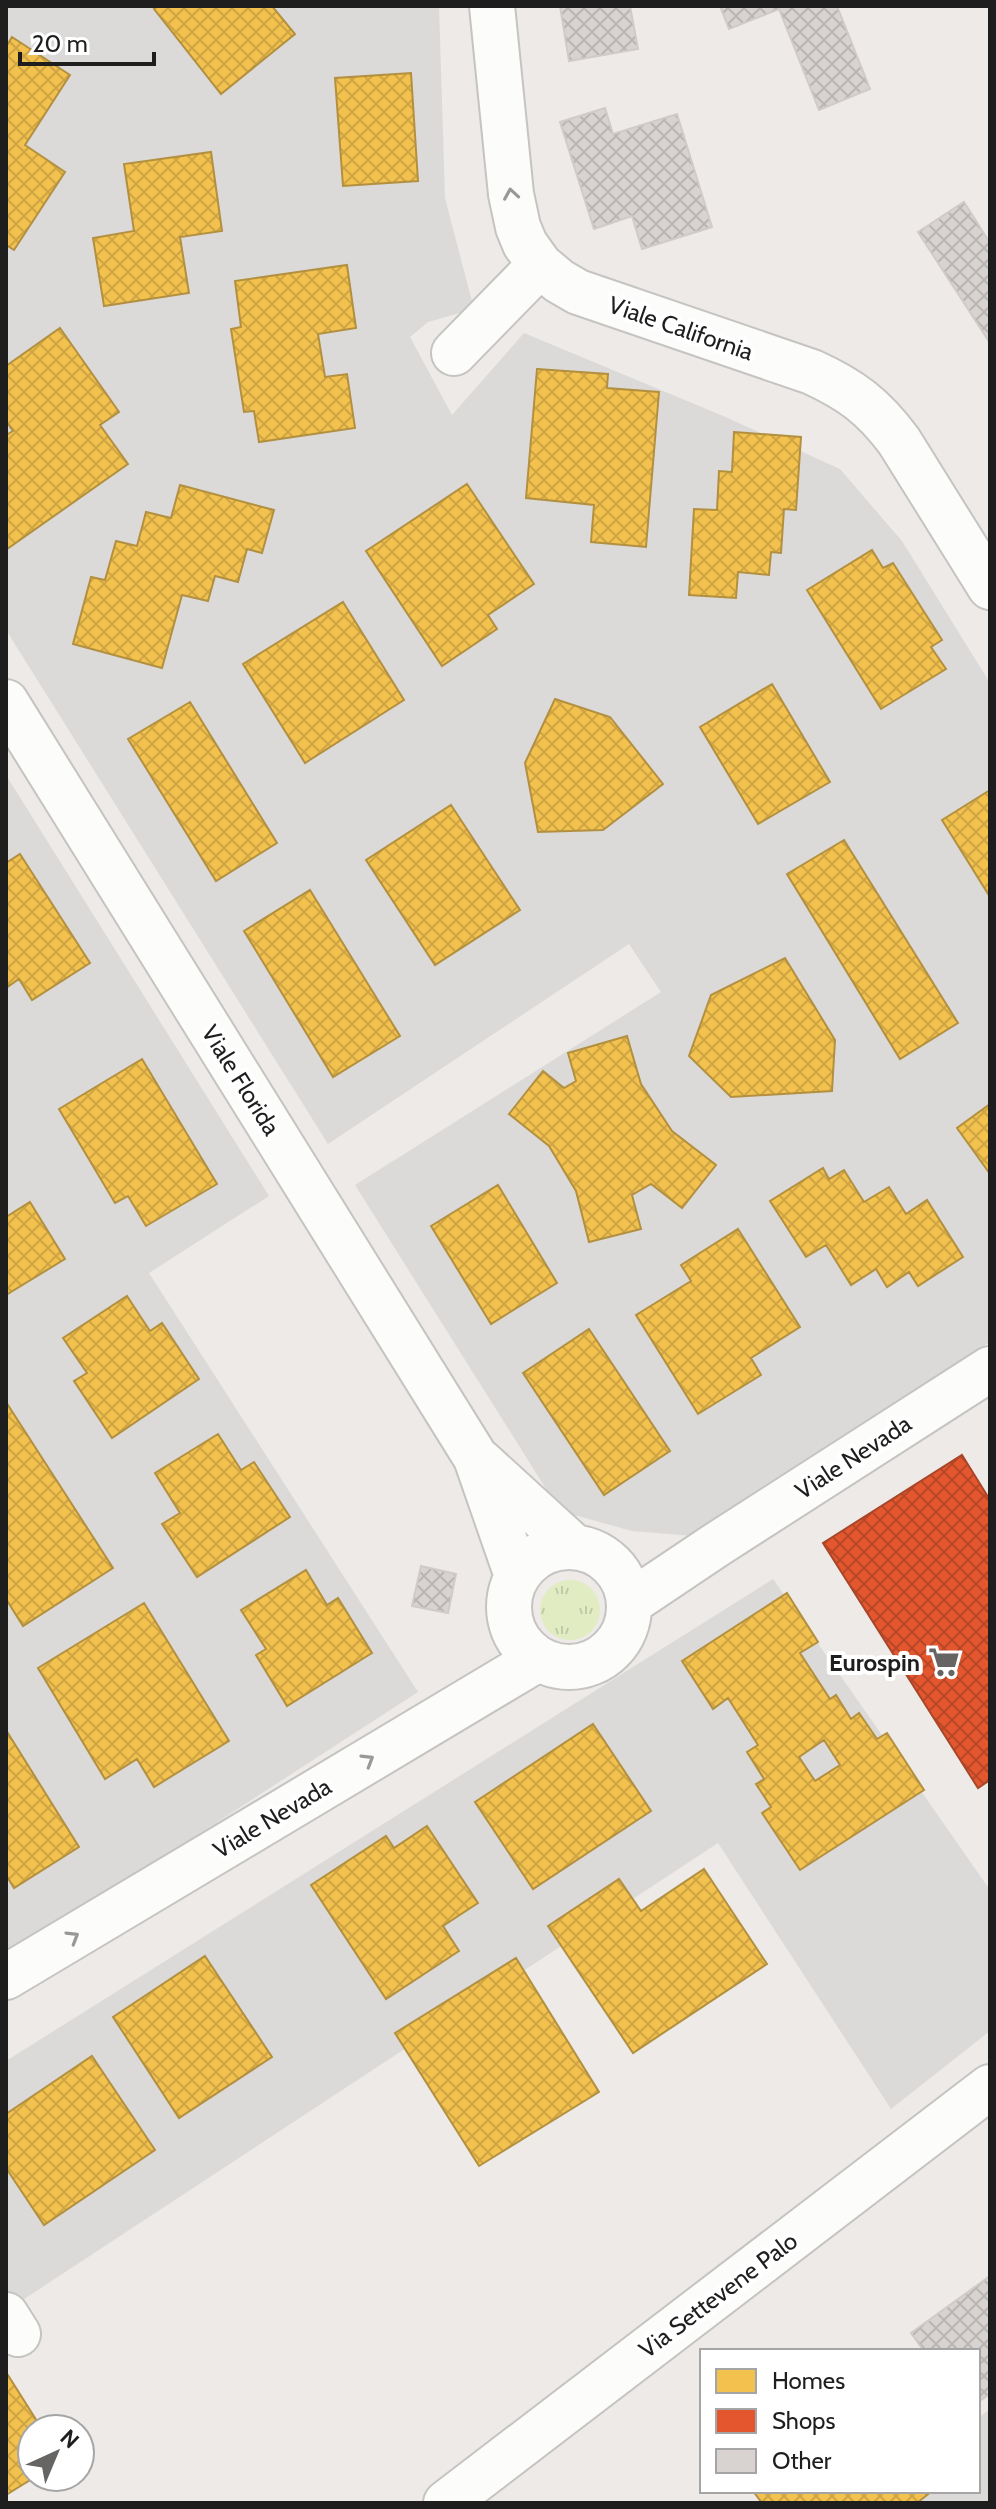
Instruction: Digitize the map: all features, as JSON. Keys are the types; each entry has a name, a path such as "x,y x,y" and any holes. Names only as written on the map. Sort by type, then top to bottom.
{"street":[{"name":"Viale California","path":"492,6 511,194 521,236 540,265 578,292 812,372 860,398 883,419 899,441 990,587"},
{"path":"454,353 540,265"},
{"name":"Viale Florida","path":"6,702 476,1458 517,1576"},
{"name":"Viale Nevada","path":"631,1602 990,1369"},
{"name":"Viale Florida","path":"476,1458 590,1552"},
{"name":"Viale Nevada","path":"590,1552 716,1545"},
{"path":"552,1548 590,1552 625,1582 631,1602 626,1630 614,1648 598,1661 579,1667 558,1667 526,1650 514,1632 509,1595 517,1576 533,1558 552,1548"},
{"name":"Viale Nevada","path":"6,1977 538,1659"},
{"name":"Via Settevene Palo","path":"446,2503 990,2087"}],"shaded area":[{"path":"6,6 439,6 445,198 474,309 428,322 410,337 452,415 524,333 728,418 840,469 902,541 990,683 990,1342 693,1536 632,1531 560,1511 355,1185 661,992 629,944 328,1144 6,630"},
{"path":"6,775 269,1196 149,1273 418,1692 6,1959"},
{"path":"773,1579 990,1890 990,2031 891,2109 718,1843 9,2309 6,2304 6,2061"},
{"path":"990,2409 990,2503 868,2503 880,2493 980,2493 980,2416"}],"green space":[{"path":"570,1580 582,1582 591,1589 598,1598 598,1622 591,1631 582,1638 570,1640 558,1638 549,1631 542,1622 540,1610 542,1598 549,1589 558,1582"}],"building: Homes":[{"path":"158,6 272,6 295,34 221,94 154,9"},
{"path":"12,37 70,75 25,145 65,172 14,250 6,245 6,47"},
{"path":"411,73 418,181 343,186 335,78"},
{"path":"211,152 222,231 180,237 189,293 104,306 93,238 134,231 124,164"},
{"path":"347,265 356,328 318,334 325,377 347,374 355,428 259,442 254,411 244,412 231,329 241,327 235,281"},
{"path":"60,328 119,412 100,425 128,464 7,549 6,435 13,431 6,421 6,366"},
{"path":"537,369 608,374 607,388 659,392 646,547 591,542 594,505 526,498"},
{"path":"734,432 801,437 796,510 784,509 781,553 771,552 769,575 738,572 736,598 689,595 694,509 717,510 719,471 732,472"},
{"path":"467,484 534,584 488,615 497,629 442,666 366,551"},
{"path":"180,485 274,510 262,553 247,549 238,582 215,576 208,601 182,595 162,668 73,644 91,577 105,580 116,541 137,546 146,512 171,518"},
{"path":"872,550 883,568 893,563 942,640 931,647 946,669 881,709 807,590"},
{"path":"343,602 404,700 305,763 243,664"},
{"path":"772,684 830,782 758,824 700,727"},
{"path":"555,699 610,717 663,784 603,830 538,832 525,763"},
{"path":"190,702 277,843 216,881 128,739"},
{"path":"990,790 990,897 942,820"},
{"path":"451,805 520,910 435,965 366,860"},
{"path":"844,840 958,1023 900,1059 787,874"},
{"path":"20,854 90,963 32,1000 19,979 6,988 6,863"},
{"path":"310,890 400,1036 333,1077 244,931"},
{"path":"785,958 835,1040 832,1091 731,1097 689,1056 711,995"},
{"path":"627,1036 641,1084 672,1131 716,1165 682,1208 651,1184 632,1195 641,1229 589,1242 576,1191 549,1146 509,1114 543,1071 564,1088 576,1081 568,1053"},
{"path":"142,1059 217,1184 146,1226 128,1196 115,1203 59,1109"},
{"path":"990,1104 990,1174 957,1128"},
{"path":"823,1168 829,1179 844,1170 864,1202 889,1187 906,1214 927,1200 963,1257 918,1286 909,1272 887,1287 876,1269 851,1285 826,1245 806,1257 770,1201"},
{"path":"498,1185 557,1283 491,1324 431,1226"},
{"path":"30,1202 65,1259 6,1295 6,1217"},
{"path":"738,1229 800,1327 751,1358 761,1375 698,1414 636,1315 691,1281 681,1265"},
{"path":"127,1296 150,1331 162,1323 199,1379 112,1438 74,1381 87,1373 63,1338"},
{"path":"589,1329 670,1451 604,1495 523,1373"},
{"path":"6,1402 113,1568 23,1626 6,1599"},
{"path":"218,1434 241,1470 254,1462 290,1517 197,1577 162,1524 180,1513 155,1473"},
{"path":"306,1570 327,1605 338,1598 372,1653 287,1706 256,1655 266,1649 241,1610"},
{"path":"787,1593 818,1642 800,1653 830,1699 836,1695 851,1719 859,1713 877,1739 887,1733 924,1790 800,1870 762,1813 771,1807 756,1784 764,1779 747,1752 758,1745 728,1698 713,1709 682,1661","holes":["824,1740 840,1765 815,1781 799,1757"]},
{"path":"144,1603 229,1741 154,1787 137,1759 105,1779 38,1668"},
{"path":"593,1724 651,1811 533,1889 475,1802"},
{"path":"6,1730 79,1847 14,1888 6,1875"},
{"path":"427,1826 478,1903 443,1926 459,1951 386,1999 311,1885 386,1836 394,1848"},
{"path":"704,1869 767,1964 633,2053 548,1926 619,1879 641,1911"},
{"path":"205,1956 272,2057 179,2118 113,2017"},
{"path":"516,1958 599,2092 479,2166 395,2033"},
{"path":"92,2056 155,2150 44,2225 6,2168 6,2114"},
{"path":"6,2372 32,2413 16,2413 16,2489 6,2495"},
{"path":"754,2493 930,2493 917,2503 762,2503"}],"building: Shops":[{"name":"Eurospin","path":"962,1455 990,1500 990,1780 978,1788 823,1543"}],"building: Other":[{"path":"560,6 630,6 638,49 569,61"},
{"path":"720,6 837,6 870,89 819,110 779,9 729,29"},
{"path":"605,108 613,134 677,114 712,227 642,249 632,216 594,229 560,122"},
{"path":"964,202 990,243 990,343 918,232"},
{"path":"421,1566 456,1574 448,1613 412,1606"},
{"path":"990,2276 990,2394 980,2401 980,2349 923,2349 911,2333"}],"place":[{"name":"Eurospin","path":"944,1662"}]}
